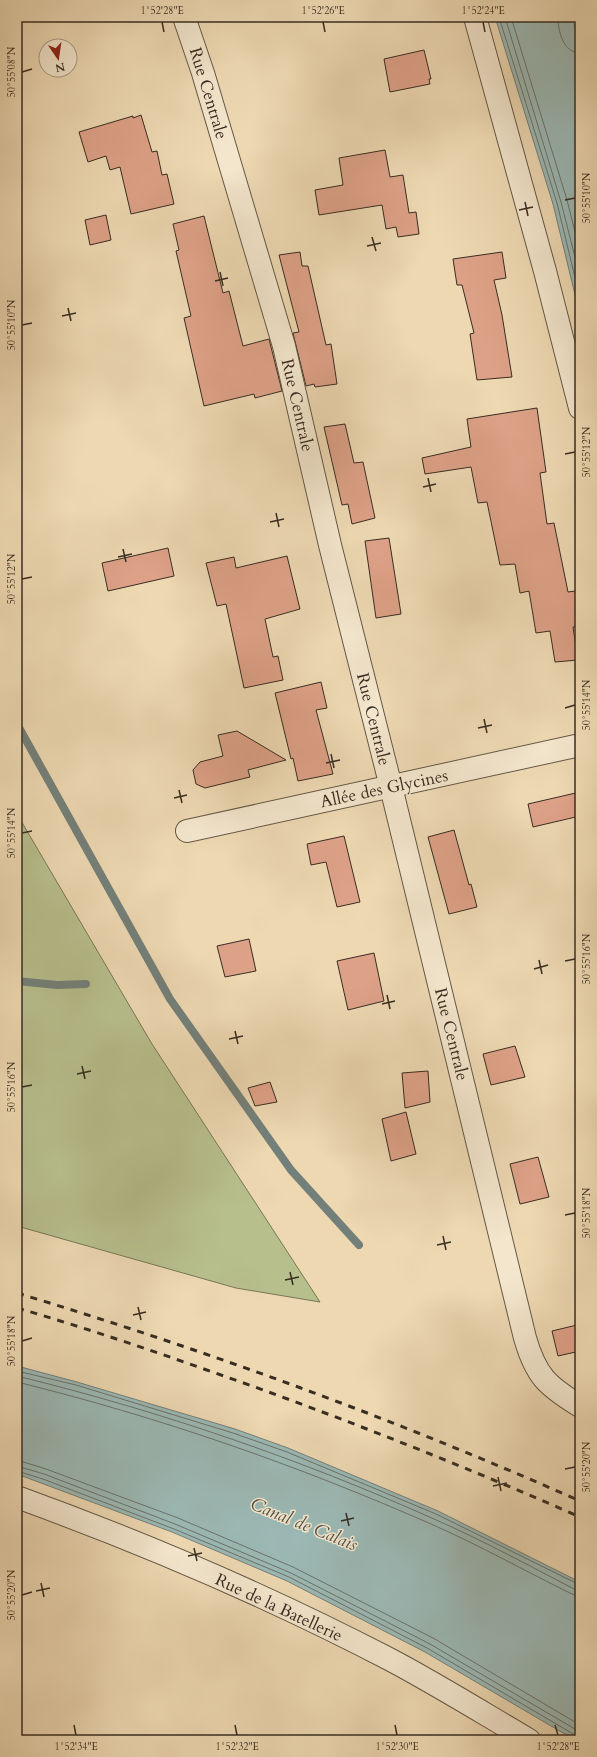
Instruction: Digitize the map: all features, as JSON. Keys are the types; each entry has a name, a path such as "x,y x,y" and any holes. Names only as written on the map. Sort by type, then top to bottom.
{"street":[{"name":"Rue Centrale","path":"184,17 208,88 284,346 330,545 392,787 530,1354 542,1378 566,1398 580,1406"},
{"path":"475,17 545,271 580,408"},
{"name":"Allée des Glycines","path":"187,831 580,745"},
{"name":"Rue de la Batellerie","path":"17,1496 134,1541 320,1625 391,1660 530,1740"}],"green space":[{"path":"17,814 152,1044 320,1302 236,1288 17,1226"}],"water":[{"path":"495,17 572,17 580,45 580,315 553,204"},
{"name":"Canal de Calais","path":"17,1366 77,1382 235,1429 288,1448 438,1511 580,1582 580,1740 563,1733 425,1652 287,1581 172,1532 17,1474"}],"building":[{"path":"424,50 431,79 429,79 430,84 390,92 384,59"},
{"path":"141,115 152,152 157,151 162,175 167,174 174,204 131,214 120,167 110,170 106,156 88,162 79,132"},
{"path":"385,150 390,177 403,175 409,213 416,212 419,234 398,237 396,227 386,229 382,205 319,215 315,190 343,185 339,158"},
{"path":"106,215 111,240 90,245 85,220"},
{"path":"204,216 223,293 229,291 243,346 269,339 282,391 255,398 254,394 204,406 184,318 191,316 176,251 179,250 173,224"},
{"path":"300,252 302,266 308,266 326,345 331,344 337,384 315,387 314,384 306,386 293,333 299,332 279,255"},
{"path":"502,252 506,278 494,280 502,315 512,377 477,380 470,334 474,333 462,285 457,285 453,259"},
{"path":"537,408 546,472 540,473 547,524 554,523 568,592 575,591 580,626 573,627 578,660 555,662 550,631 536,633 529,591 520,593 515,564 500,565 487,502 478,503 471,467 425,474 422,458 471,447 467,419"},
{"path":"345,424 354,463 363,462 375,518 352,524 348,504 342,505 324,427"},
{"path":"389,538 401,614 376,618 365,541"},
{"path":"168,548 174,576 108,591 102,563"},
{"path":"287,556 300,609 265,619 273,657 278,656 283,680 244,688 226,604 217,606 206,563 234,557 236,568"},
{"path":"321,682 327,708 316,710 333,774 298,781 293,758 291,759 275,693"},
{"path":"237,731 286,760 248,770 250,777 205,788 196,784 193,770 200,762 223,756 218,735"},
{"path":"580,792 580,816 533,827 528,804"},
{"path":"454,830 469,885 471,884 477,907 449,914 428,837"},
{"path":"344,836 360,902 337,907 326,862 311,865 307,844"},
{"path":"249,939 256,971 225,977 217,946"},
{"path":"374,953 384,1001 348,1010 337,961"},
{"path":"515,1046 525,1077 491,1085 483,1054"},
{"path":"428,1071 430,1102 405,1108 402,1073"},
{"path":"270,1082 277,1102 255,1106 248,1088"},
{"path":"406,1112 416,1154 391,1161 382,1119"},
{"path":"538,1157 549,1197 520,1204 510,1164"},
{"path":"577,1325 580,1336 580,1351 558,1356 552,1331"}],"waterway":[{"path":"17,724 170,999 291,1170 359,1245"},
{"path":"17,981 57,985 86,984"}],"railway":[{"path":"17,1293 89,1315 302,1388 442,1442 580,1501"},
{"path":"17,1308 77,1326 296,1402 378,1433 580,1517"}]}
